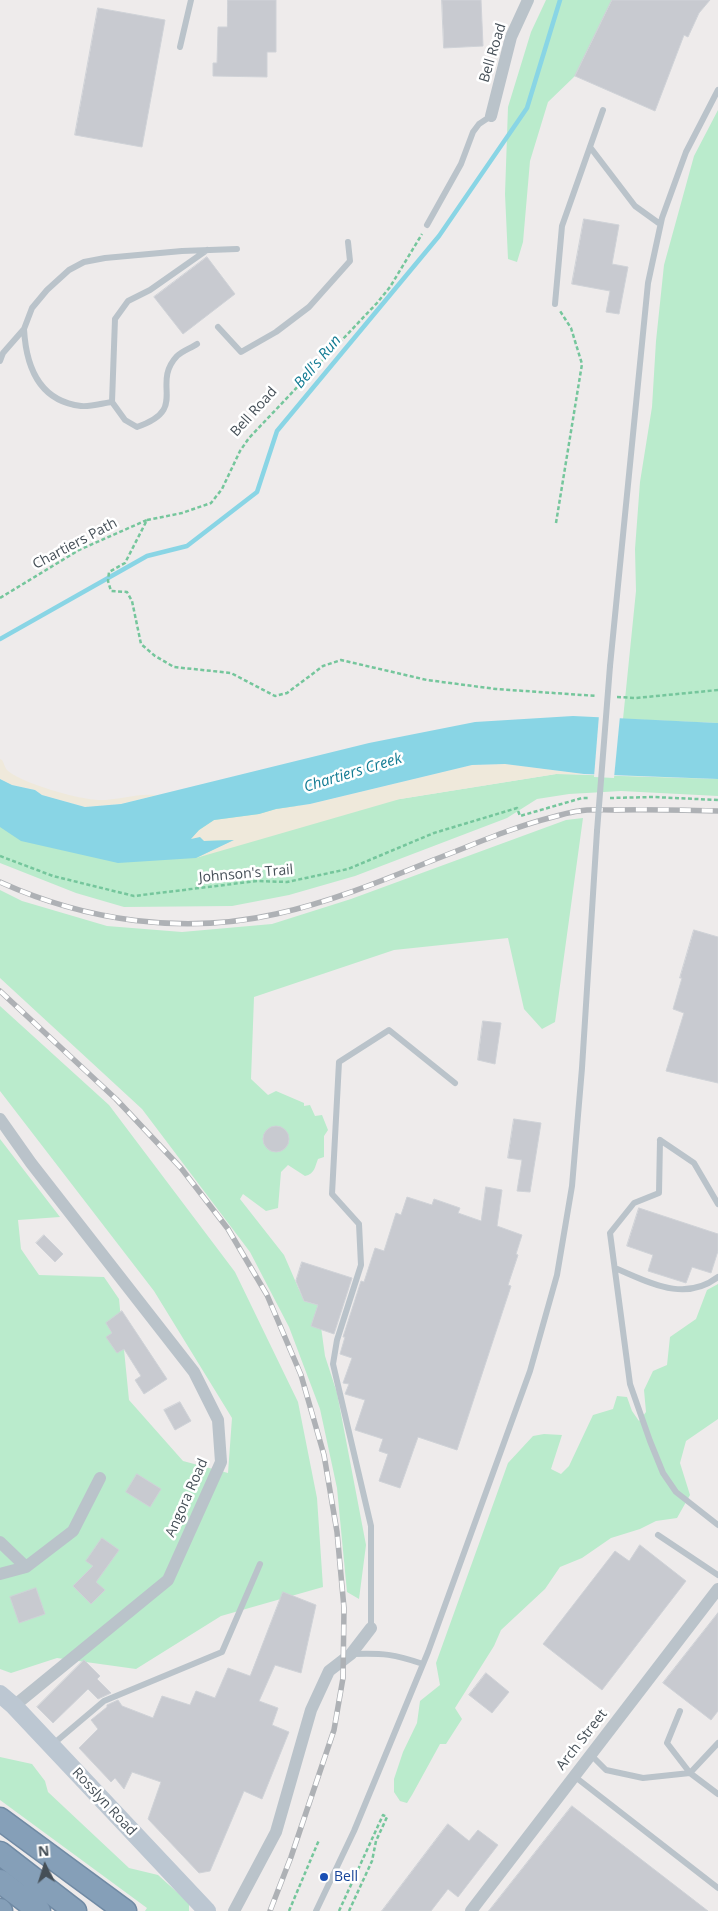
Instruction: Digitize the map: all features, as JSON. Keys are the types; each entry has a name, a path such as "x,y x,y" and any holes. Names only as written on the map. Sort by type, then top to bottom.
{"highway":[{"path":"0,1819 125,1911"},
{"path":"0,1853 74,1911"},
{"path":"0,1881 39,1911"}],"street":[{"name":"Bell Road","path":"490,116 511,37 528,0"},
{"name":"Angora Road","path":"0,1119 31,1163 194,1372 218,1420 221,1462 168,1580 14,1706"},
{"path":"0,1574 26,1567 74,1531 100,1478"},
{"path":"0,1542 26,1567"},
{"name":"Arch Street","path":"471,1911 718,1588"},
{"path":"234,1911 276,1832 311,1710 329,1670 352,1654 371,1628"},
{"name":"Rosslyn Road","path":"0,1694 14,1706 207,1911"}],"lane":[{"path":"180,47 191,0"},
{"path":"316,1911 354,1831 423,1664 530,1370 557,1275 572,1186 575,1156 610,666 648,283 660,224 686,152 718,90"},
{"path":"555,304 562,226 603,110"},
{"path":"426,225 461,164 473,132 479,124 490,116"},
{"path":"590,147 635,206 660,224"},
{"path":"218,327 241,352 276,332 309,307 350,261 348,242"},
{"path":"0,361 3,353 24,329 32,308 47,290 69,270 84,262 105,258 237,249"},
{"path":"197,344 177,356 166,375 167,396 164,411 154,421 137,426 125,420 112,402 115,319 128,302 150,290 207,250"},
{"path":"24,329 25,350 32,371 44,388 57,399 82,406 112,402"},
{"path":"371,1628 371,1526 333,1364 337,1340 361,1266 359,1224 332,1194 339,1062 389,1030 454,1083"},
{"path":"718,1204 694,1163 660,1140 659,1194 634,1203 610,1233 630,1384 650,1442 663,1473 676,1492 718,1525"},
{"path":"615,1268 662,1287 684,1289 706,1286 718,1277"},
{"path":"658,1535 718,1575"},
{"path":"51,1745 104,1701 222,1652 260,1564"},
{"path":"352,1654 381,1653 400,1656 423,1664"},
{"path":"680,1711 667,1743 690,1774 718,1794"},
{"path":"590,1754 606,1770 643,1778 690,1774 718,1742"},
{"path":"574,1776 718,1888"}],"path":[{"name":"Bell Road","path":"146,520 182,513 211,503 222,489 240,450 377,303 390,287 426,225"},
{"path":"555,304 571,328 582,364 556,523"},
{"path":"146,520 125,562 109,572 108,582 111,590 127,592 136,618 141,644 155,656 174,667 231,673 275,696 287,693 323,666 341,660 427,680 496,689 599,696"},
{"name":"Chartiers Path","path":"0,598 79,550 146,520"},
{"path":"608,696 636,698 718,690"},
{"path":"609,798 653,797 718,800"},
{"name":"Johnson's Trail","path":"0,856 53,876 134,896 257,881 288,882 348,869 434,833 517,808 520,816 582,798 591,798"},
{"path":"339,1911 383,1815 387,1817 376,1841 372,1860 349,1911"},
{"path":"289,1911 320,1840"}],"green space":[{"path":"546,0 612,0 575,76 548,102 530,161 523,242 517,262 508,259 505,194 508,107 531,32"},
{"path":"718,110 718,723 623,719 636,591 635,549 640,482 652,407 656,341 664,265 694,156"},
{"path":"556,774 718,779 718,796 621,791 569,794 537,799 507,818 355,876 289,895 232,906 124,907 76,893 0,863 0,826 400,799"},
{"path":"583,818 555,1022 542,1029 524,1009 508,938 394,950 254,997 251,1079 268,1095 276,1091 304,1103 304,1106 310,1105 315,1116 322,1115 328,1130 324,1136 324,1157 318,1159 311,1173 305,1176 288,1165 281,1172 278,1208 266,1211 243,1194 240,1199 284,1255 304,1301 318,1305 325,1356 337,1393 366,1545 359,1599 347,1592 337,1488 320,1409 289,1327 250,1252 142,1109 0,978 0,890 22,901 107,926 182,932 272,924 351,899 566,820"},
{"path":"0,1006 109,1105 235,1272 298,1402 317,1498 323,1587 221,1616 136,1669 57,1658 11,1673 0,1669 0,1139 60,1217 18,1220 21,1249 39,1275 104,1277 119,1299 129,1400 183,1461 228,1473 232,1418 154,1291 0,1091"},
{"path":"718,1284 718,1419 686,1441 680,1463 690,1495 677,1518 656,1521 640,1529 611,1538 582,1558 560,1567 545,1589 501,1630 494,1646 455,1708 462,1719 446,1744 440,1744 407,1803 400,1801 394,1792 394,1779 403,1752 417,1723 420,1701 440,1685 436,1663 508,1463 533,1436 544,1434 562,1435 551,1469 561,1474 569,1466 593,1415 613,1409 617,1396 627,1397 632,1411 639,1421 646,1412 644,1390 653,1371 667,1365 670,1337 696,1319 707,1290"},
{"path":"0,1757 32,1764 45,1781 48,1792 129,1868 158,1875 189,1903 189,1911 145,1911 147,1908 0,1800"}],"sand":[{"path":"0,759 7,770 24,780 51,790 79,797 99,800 157,795 121,804 85,807 42,795 35,790 12,785 0,779"},
{"path":"505,764 584,774 556,774 400,799 196,858 233,840 204,841 190,839 214,820 310,804 472,765"}],"water":[{"name":"Chartiers Creek","path":"573,716 718,723 718,779 584,774 505,764 472,765 310,804 214,820 199,830 191,839 200,837 204,841 234,840 196,858 118,863 21,841 0,827 0,779 12,785 35,790 42,795 85,807 121,804 369,743 475,722"}],"pier":[{"path":"599,715 620,716 614,778 594,777"}],"building":[{"path":"228,0 276,0 276,52 267,52 267,77 213,76 213,63 217,63 218,27 227,27"},
{"path":"442,0 481,0 483,46 444,48"},
{"path":"612,0 710,0 699,13 688,37 684,35 655,111 575,76"},
{"path":"98,8 165,20 142,147 75,135"},
{"path":"584,219 619,225 612,264 628,267 619,314 606,312 610,291 572,284"},
{"path":"207,257 235,294 183,334 154,297"},
{"path":"694,930 718,937 718,1083 666,1071 684,1013 673,1009"},
{"path":"483,1021 501,1023 495,1064 478,1060"},
{"path":"514,1119 541,1123 530,1192 517,1191 522,1160 508,1158"},
{"path":"276,1126 285,1130 289,1139 285,1148 276,1152 267,1148 263,1139 267,1130"},
{"path":"486,1187 502,1190 497,1226 522,1235 516,1254 518,1255 508,1285 511,1286 457,1450 418,1437 400,1488 379,1481 388,1454 379,1451 383,1439 355,1430 365,1400 345,1394 349,1384 343,1383 352,1358 340,1354 345,1337 343,1337 361,1281 364,1282 375,1248 384,1251 396,1213 401,1215 407,1197 432,1205 434,1199 460,1208 458,1213 481,1221"},
{"path":"639,1208 718,1234 718,1251 711,1273 692,1267 686,1283 648,1271 653,1255 627,1246"},
{"path":"44,1235 63,1254 55,1262 36,1243"},
{"path":"302,1262 352,1278 334,1334 311,1326 318,1305 304,1301 296,1281"},
{"path":"122,1311 167,1379 144,1394 135,1380 141,1376 124,1349 117,1353 106,1337 112,1333 106,1323"},
{"path":"180,1402 191,1421 175,1430 164,1410"},
{"path":"137,1474 161,1489 150,1507 126,1492"},
{"path":"102,1538 119,1550 96,1582 105,1590 91,1604 73,1586 93,1566 86,1561"},
{"path":"640,1545 686,1581 602,1690 543,1644 615,1551 629,1561"},
{"path":"36,1588 45,1614 19,1623 10,1597"},
{"path":"283,1592 316,1605 301,1673 275,1665 259,1701 278,1708 272,1725 289,1732 262,1799 244,1791 210,1871 199,1873 148,1819 161,1782 132,1772 124,1789 115,1778 111,1782 79,1748 98,1729 91,1720 107,1705 118,1700 122,1706 153,1718 162,1696 190,1705 196,1691 215,1698 228,1668 250,1676"},
{"path":"718,1613 718,1711 711,1720 663,1683"},
{"path":"84,1660 100,1676 97,1679 111,1693 98,1699 88,1689 53,1723 37,1707"},
{"path":"486,1673 509,1692 492,1713 469,1695"},
{"path":"572,1806 708,1911 489,1911"},
{"path":"448,1824 469,1841 478,1830 498,1845 458,1897 448,1889 431,1911 382,1911"}],"waterway":[{"name":"Bell's Run","path":"0,639 147,556 187,546 257,492 277,431 439,236 527,108 560,0"}],"railway":[{"path":"0,882 66,906 101,915 170,923 206,923 241,920 297,909 337,897 509,831 569,813 583,810 718,811"},
{"path":"0,991 116,1099 181,1168 228,1229 267,1295 301,1375 324,1455 337,1532 344,1608 343,1678 334,1730 291,1857 270,1911"}],"place":[{"name":"Bell","path":"324,1877"}]}
